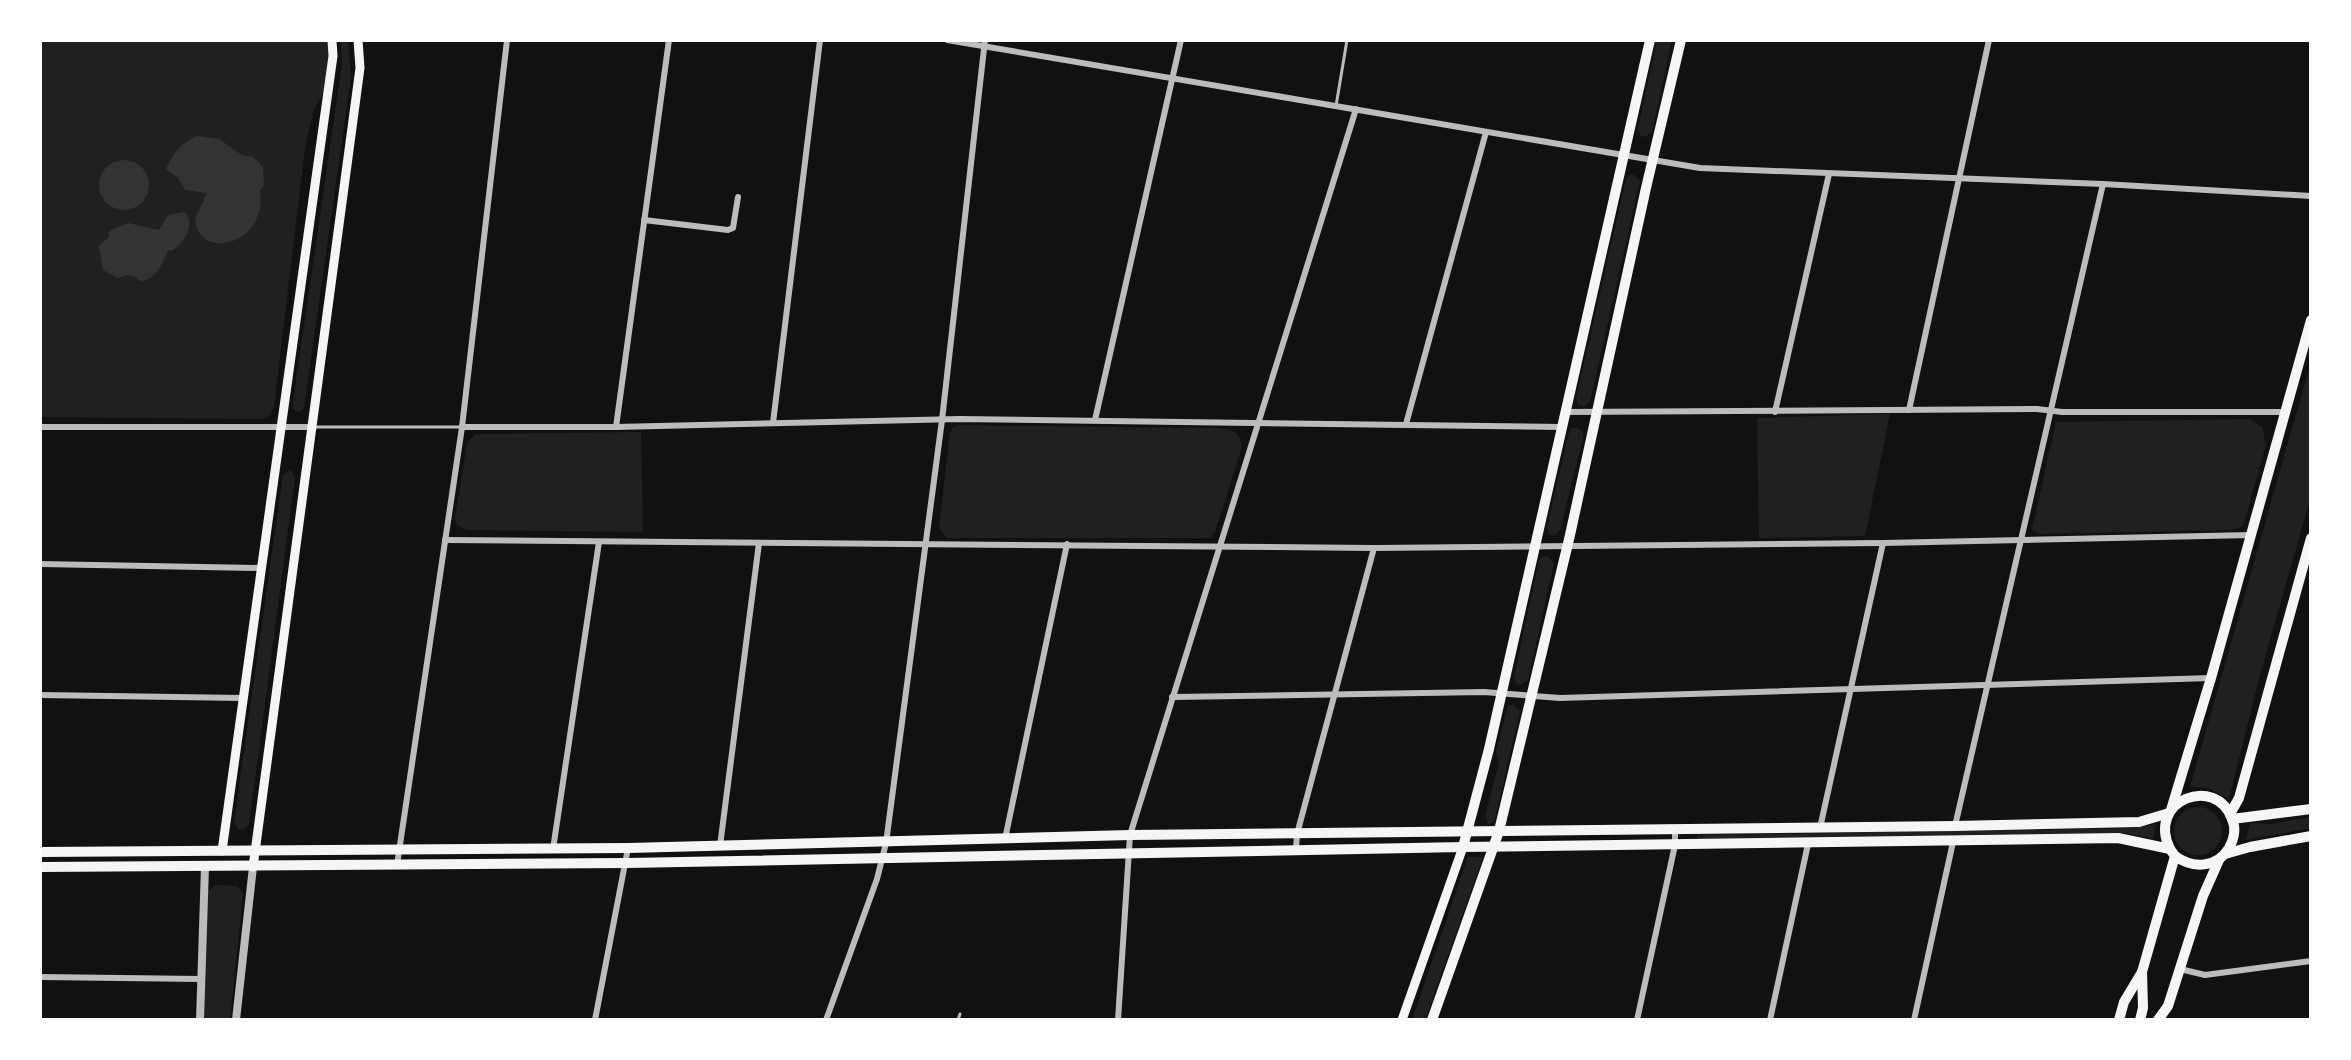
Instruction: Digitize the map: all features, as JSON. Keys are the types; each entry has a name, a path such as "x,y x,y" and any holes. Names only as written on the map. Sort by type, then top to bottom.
{"main road":[{"path":"222,851 333,56 332,40"},
{"path":"253,867 360,68 360,40"},
{"path":"1402,1020 1468,831 1650,40"},
{"path":"1432,1020 1499,831 1681,40"},
{"path":"2140,1020 2143,1008 2142,972 2172,853 2164,834 2311,320"},
{"path":"2158,1020 2168,1006 2203,896 2234,837 2231,816 2239,798 2311,538"},
{"path":"40,852 628,848 1130,835 2139,822 2170,811 2180,801 2199,795 2217,800 2231,816"},
{"path":"2231,816 2311,809"},
{"path":"40,867 627,863 1296,849 2118,838 2172,853 2187,863 2200,865 2250,847 2311,836"},
{"path":"205,867 207,851"},
{"path":"2119,1020 2124,1002 2142,972"}],"street":[{"path":"396,866 462,427 507,40"},
{"path":"616,427 669,40"},
{"path":"773,423 820,40"},
{"path":"947,40 984,43 1172,80 1700,168 2103,184 2311,196"},
{"path":"1095,420 1181,40"},
{"path":"1909,410 1989,40"},
{"path":"826,1020 886,843 942,420 984,43"},
{"path":"1118,1020 1130,835 1356,109"},
{"path":"1406,424 1486,132"},
{"path":"1775,412 1829,174"},
{"path":"1955,826 2103,184"},
{"path":"644,220 728,230 735,223 738,197"},
{"path":"1564,412 2037,409 2285,412"},
{"path":"462,427 942,420 1561,427"},
{"path":"40,427 311,427"},
{"path":"445,540 1374,548 1883,543 2251,535"},
{"path":"553,849 599,542"},
{"path":"720,846 759,543"},
{"path":"1820,828 1883,543"},
{"path":"1005,840 1067,544"},
{"path":"1296,849 1297,834 1374,548"},
{"path":"40,564 261,568"},
{"path":"1172,697 1336,693 1531,696 2211,678"},
{"path":"40,695 243,698"},
{"path":"1637,1020 1675,845 1675,829"},
{"path":"1914,1020 1953,842"},
{"path":"1770,1020 1808,844"},
{"path":"595,1020 628,848"},
{"path":"200,1020 205,867"},
{"path":"236,1020 253,867"},
{"path":"2180,969 2205,975 2311,961"},
{"path":"40,977 201,979"},
{"path":"2168,1006 2169,1020"}],"lane":[{"path":"1336,106 1347,40"},
{"path":"311,427 462,427"},
{"path":"958,1020 960,1014"}],"shaded area":[{"path":"40,40 328,40 329,84 314,109 305,148 271,415 262,419 40,417"},
{"path":"341,40 348,40 351,77 304,408 299,413 292,408 342,64"},
{"path":"1657,40 1672,40 1652,132 1645,137 1640,136 1638,129"},
{"path":"197,136 219,139 242,155 253,157 263,167 264,186 260,190 260,209 254,224 244,235 232,241 219,243 208,240 199,232 195,219 207,193 185,190 178,178 166,169 178,149"},
{"path":"114,161 134,161 148,175 148,195 134,209 114,209 100,195 100,175"},
{"path":"1629,175 1640,181 1590,402 1583,407 1578,405 1576,398"},
{"path":"185,212 189,222 188,232 173,250 168,251 151,278 140,281 125,275 118,278 103,270 99,246 109,237 109,231 128,223 159,230 168,215"},
{"path":"2311,362 2311,496 2260,675 2229,799 2206,787 2190,787"},
{"path":"1890,414 1865,536 1759,538 1757,418"},
{"path":"2250,419 2262,427 2266,445 2240,528 2039,534 2032,530 2056,422"},
{"path":"953,427 1219,428 1235,433 1242,447 1215,532 1210,538 947,538 939,528 950,433"},
{"path":"1572,428 1578,428 1584,434 1560,530 1554,536 1549,534 1547,527"},
{"path":"641,432 643,532 467,530 457,525 455,519 467,443 475,434"},
{"path":"290,470 295,477 249,824 238,830 234,822 283,475"},
{"path":"1547,556 1554,563 1528,680 1521,685 1516,684 1514,677 1539,560"},
{"path":"1508,705 1514,705 1520,711 1495,819 1488,824 1485,816 1499,763 1496,751"},
{"path":"2198,807 2215,814 2222,831 2215,848 2198,855 2181,848 2174,831 2181,814"},
{"path":"2311,817 2311,828 2246,840 2250,823 2270,824"},
{"path":"2156,824 2153,839 2127,833 1697,839 1697,835 2135,828"},
{"path":"1468,857 1483,857 1425,1020 1412,1020"},
{"path":"215,885 237,886 243,893 230,1020 203,1020 208,891"}]}
